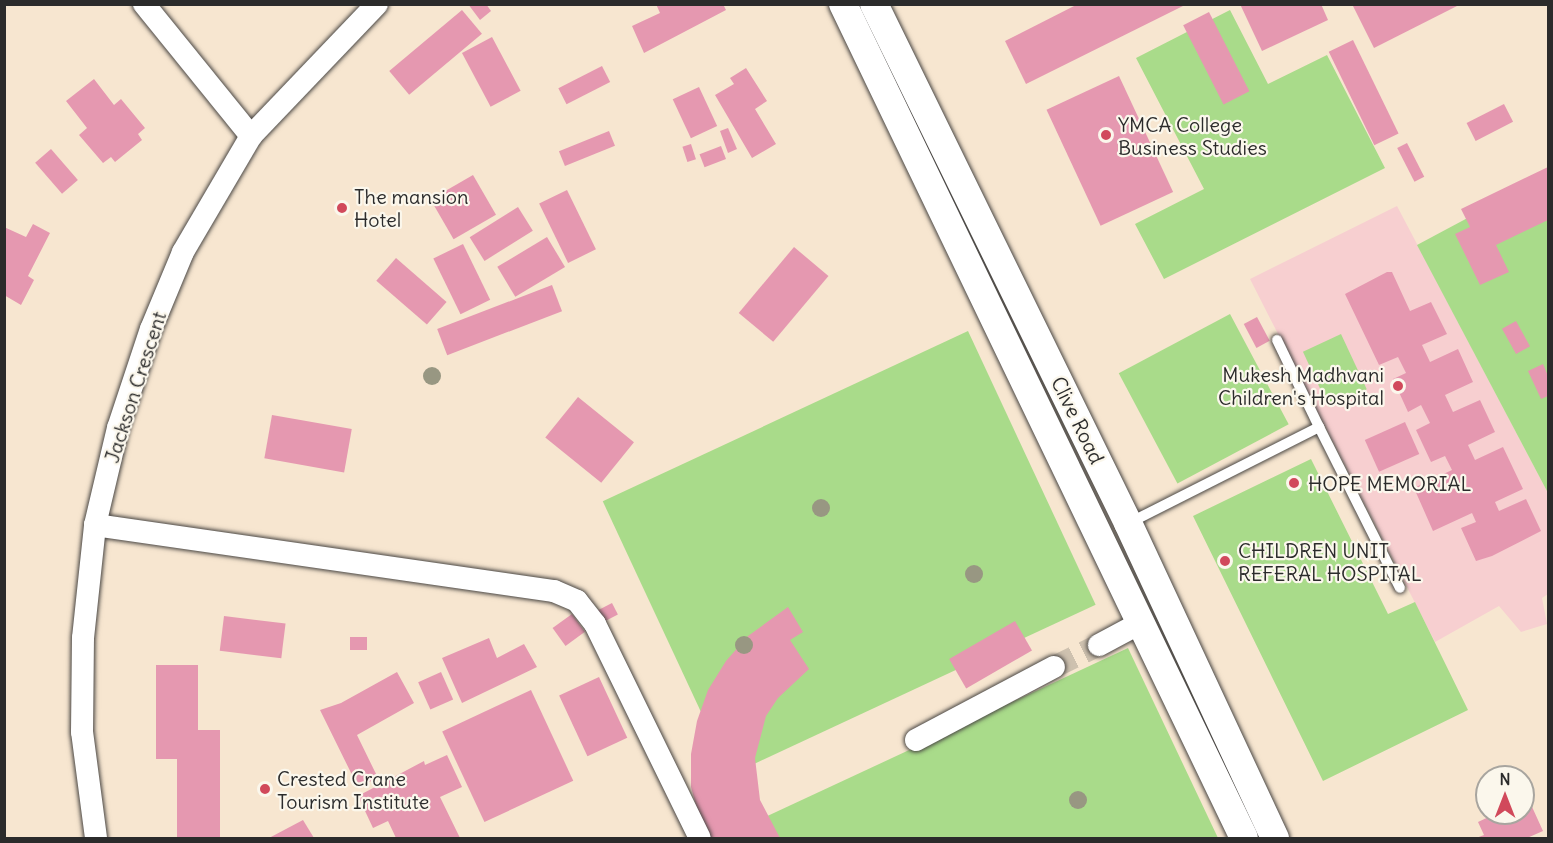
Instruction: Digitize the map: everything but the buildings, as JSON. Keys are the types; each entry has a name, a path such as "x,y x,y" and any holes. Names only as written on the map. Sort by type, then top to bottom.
{"street":[{"path":"144,4 251,136"},
{"name":"Jackson Crescent","path":"96,838 82,732 83,638 95,525 118,428 151,329 183,252 251,136 377,4"},
{"name":"Clive Road","path":"843,4 1244,838"},
{"name":"Clive Road","path":"874,4 1128,523 1275,838"},
{"path":"95,525 554,591 577,601 595,624 700,838"},
{"path":"1099,645 1142,622"},
{"path":"916,740 1054,667"}],"lane":[{"path":"1277,340 1400,588"},
{"path":"1128,523 1319,427"}],"shaded area":[{"name":"Mukesh Madhvani Children's Hospital","path":"1397,206 1548,493 1548,594 1542,598 1547,624 1521,632 1499,606 1435,642 1250,279"}],"green space":[{"path":"1230,10 1268,84 1327,55 1385,168 1164,279 1135,224 1204,189 1136,58"},
{"path":"1548,175 1548,493 1417,245"},
{"path":"1230,314 1289,424 1177,484 1119,373"},
{"path":"968,331 1096,605 730,775 603,501"},
{"path":"1341,334 1367,389 1329,407 1303,352"},
{"path":"1311,459 1388,614 1415,602 1468,710 1323,781 1193,516"},
{"path":"1128,648 1218,838 749,838 744,827"}],"tunnel":[{"path":"1054,667 1099,645"}],"place":[{"name":"YMCA College Business Studies","path":"1106,135"},
{"name":"The mansion Hotel","path":"342,208"},
{"name":"Mukesh Madhvani Children's Hospital","path":"1398,386"},
{"name":"HOPE MEMORIAL","path":"1294,483"},
{"name":"CHILDREN UNIT REFERAL HOSPITAL","path":"1225,561"},
{"name":"Crested Crane Tourism Institute","path":"265,789"}]}
